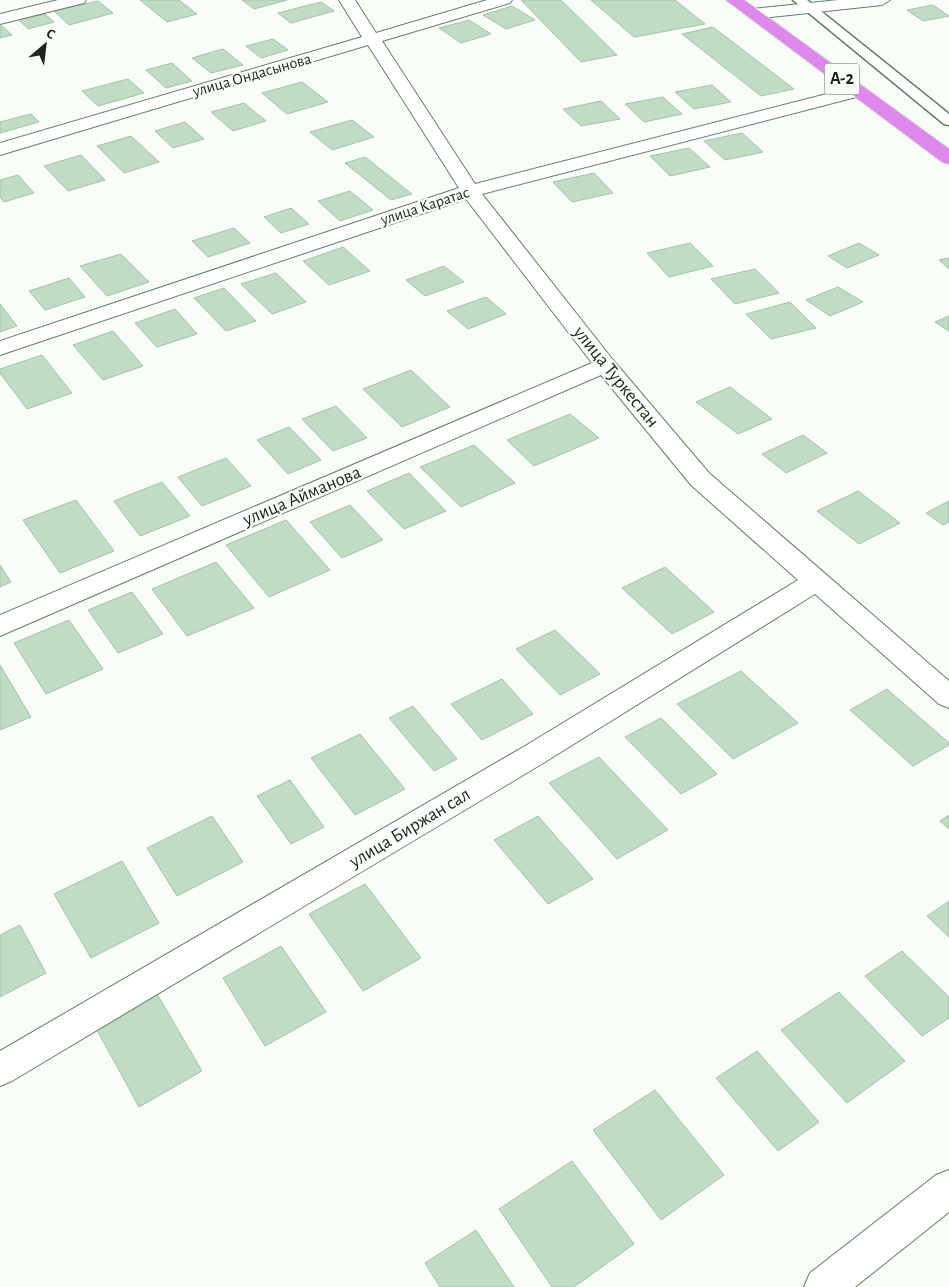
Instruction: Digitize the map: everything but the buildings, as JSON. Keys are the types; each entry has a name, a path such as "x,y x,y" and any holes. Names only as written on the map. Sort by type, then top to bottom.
{"highway":[{"name":"A-2","path":"734,0 949,158"}],"street":[{"path":"0,19 78,0"},
{"name":"улица Туркестан","path":"347,0 470,191 605,365 700,479 949,697"},
{"name":"улица Ондасынова","path":"0,150 504,0"},
{"path":"753,14 804,4 882,0"},
{"name":"улица Каратас","path":"0,348 470,191 858,91"},
{"name":"улица Айманова","path":"0,626 605,365"},
{"name":"улица Биржан сал","path":"0,1070 535,754 816,581"},
{"path":"824,1287 949,1188"}],"lane":[{"path":"804,4 949,121"}]}
